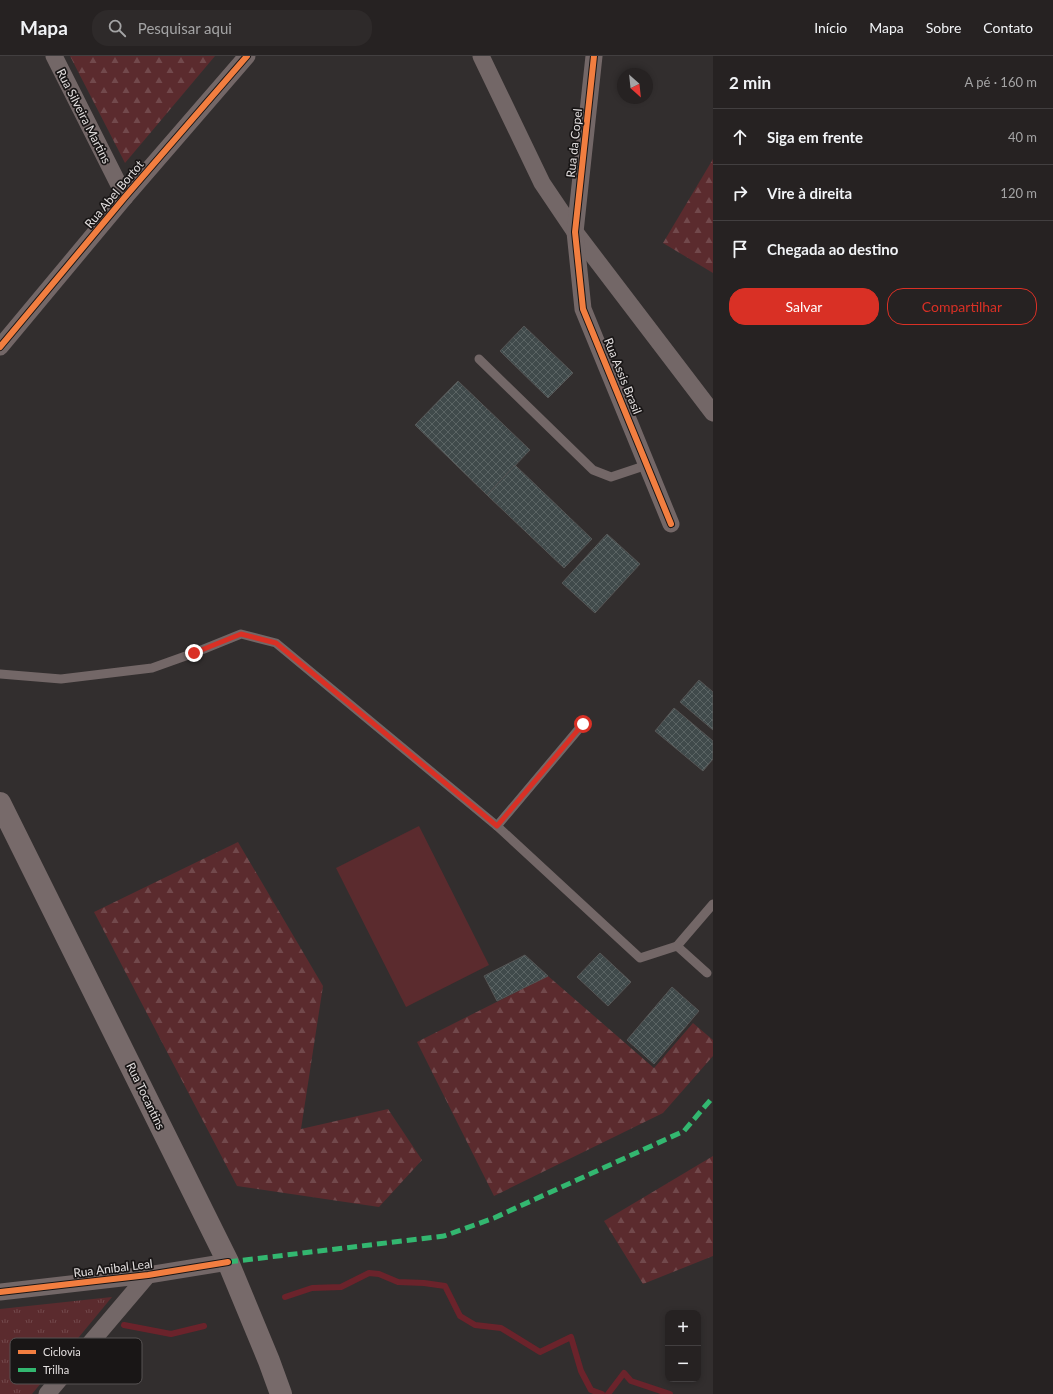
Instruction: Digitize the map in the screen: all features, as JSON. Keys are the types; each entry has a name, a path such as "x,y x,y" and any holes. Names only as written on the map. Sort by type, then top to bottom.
{"main road":[{"name":"Rua Tocantins","path":"0,804 228,1262 269,1360 281,1394"}],"street":[{"name":"Rua Silveira Martins","path":"54,56 125,197"},
{"name":"Rua Abel Bortot","path":"0,347 125,197 247,56"},
{"name":"Rua Assis Brasil","path":"481,56 542,183 575,232 713,413"},
{"name":"Rua da Copel","path":"575,232 594,56"},
{"name":"Rua Assis Brasil","path":"575,232 583,309 672,524"},
{"name":"Rua Anibal Leal","path":"0,1292 148,1275 228,1262"},
{"path":"95,1338 148,1275"},
{"path":"47,1394 55,1384"}],"lane":[{"path":"479,359 593,470 611,477 647,465"},
{"path":"0,674 61,679 152,668 241,634 276,643 497,826 640,958 677,946 713,904"},
{"path":"497,826 583,724"},
{"path":"677,946 707,973"}],"green space":[{"path":"70,56 215,56 125,163"},
{"path":"713,159 713,273 663,243"},
{"path":"419,826 489,965 406,1007 336,868"},
{"path":"238,842 323,986 301,1129 388,1109 422,1160 379,1207 237,1186 94,912"},
{"path":"548,976 654,1068 693,1023 713,1040 713,1056 663,1113 494,1196 417,1042"},
{"path":"713,1156 713,1256 643,1284 604,1221"},
{"path":"112,1297 78,1338 10,1338 10,1384 40,1384 32,1394 0,1394 0,1309"}],"building":[{"path":"524,326 573,373 548,398 500,351"},
{"path":"458,381 530,450 487,495 415,425"},
{"path":"515,465 592,539 564,568 487,495"},
{"path":"607,534 640,564 595,613 562,583"},
{"path":"699,680 713,692 713,730 680,702"},
{"path":"674,708 713,741 713,759 703,771 655,731"},
{"path":"600,953 631,982 608,1006 577,977"},
{"path":"525,955 548,976 497,1001 484,976"},
{"path":"672,987 699,1011 654,1064 627,1040"}],"waterway":[{"path":"285,1297 312,1288 341,1287 369,1273 379,1274 398,1282 424,1283 445,1286 460,1316 475,1325 501,1328 540,1352 571,1337 581,1371 591,1390 602,1394"},
{"path":"124,1325 171,1334 204,1326"},
{"path":"608,1394 624,1373 631,1381 670,1394"}],"marked path":[{"path":"228,1262 444,1236 494,1218 684,1131 713,1097"}],"cycle path":[{"path":"0,347 125,197 247,56"},
{"path":"594,56 575,232 583,309 671,524"},
{"path":"0,1292 148,1275 228,1262"}],"route":[{"path":"194,653 241,634 276,643 497,826 583,724"}]}
